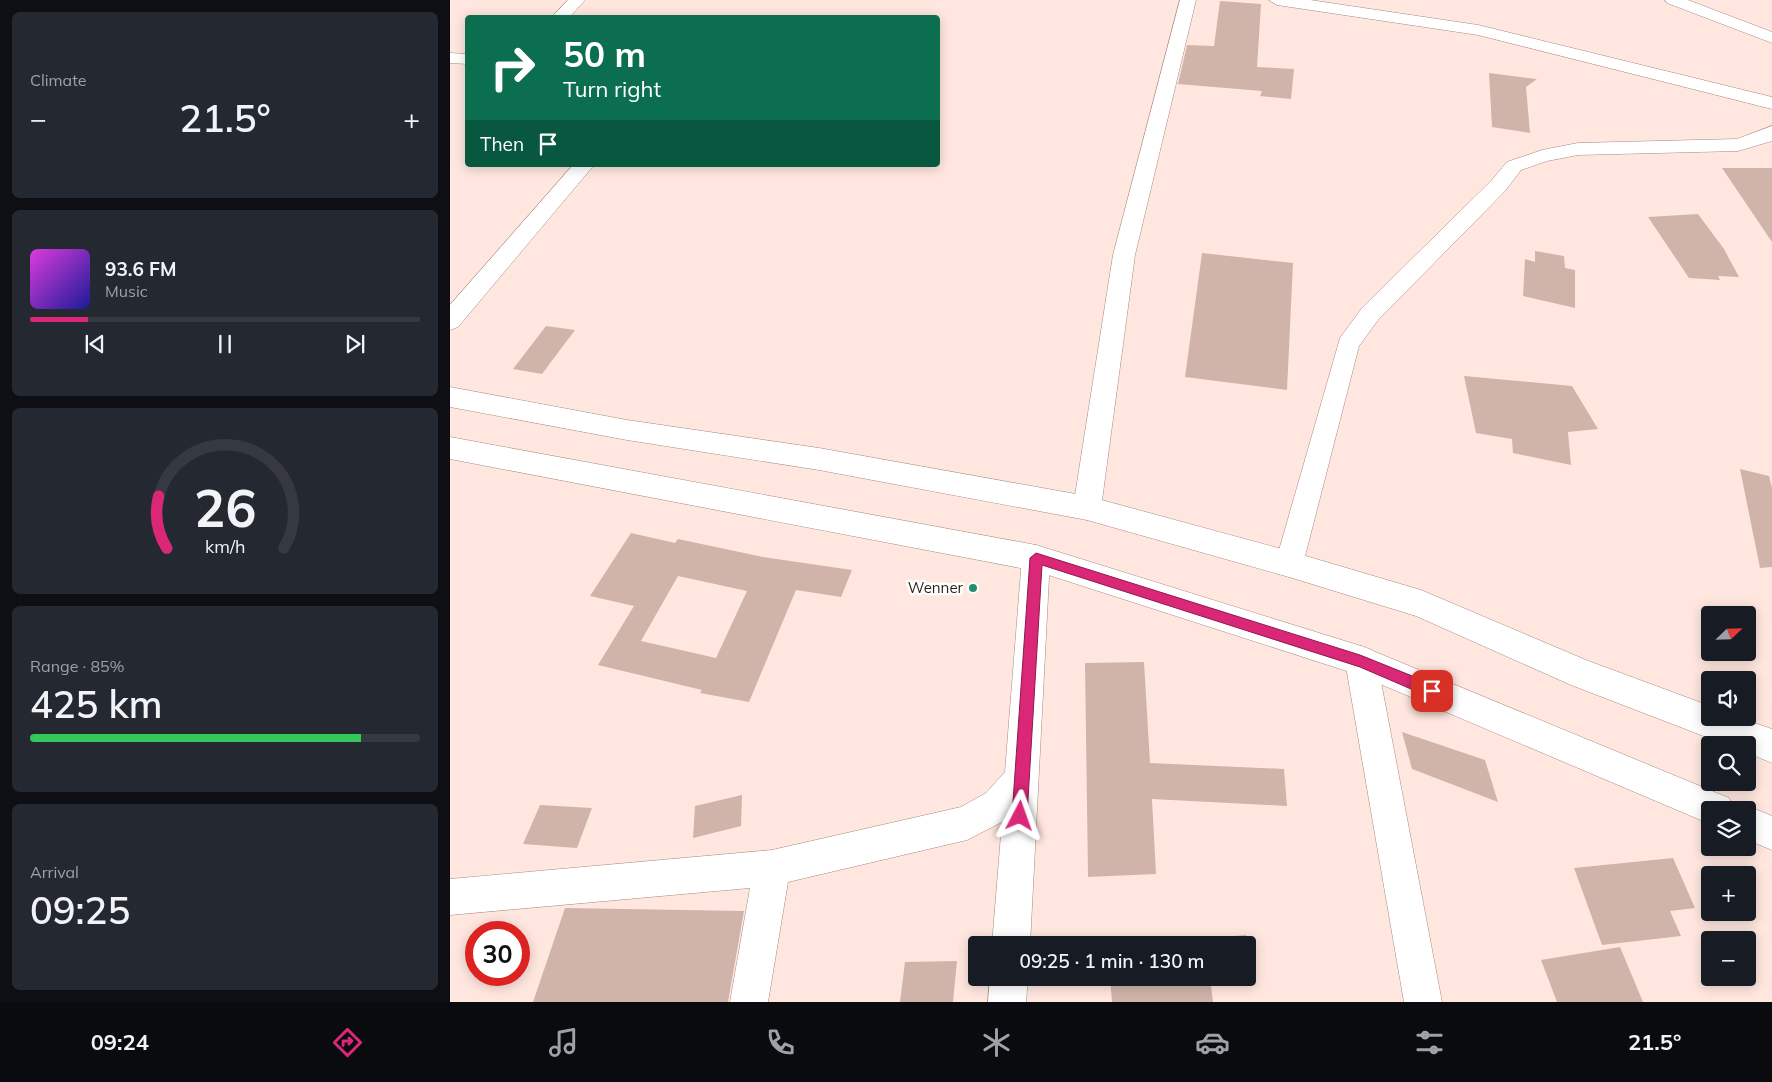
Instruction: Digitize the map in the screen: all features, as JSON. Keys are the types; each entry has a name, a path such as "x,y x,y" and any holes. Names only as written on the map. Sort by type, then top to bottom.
{"street":[{"path":"562,15 577,0"},
{"path":"1087,508 1124,254 1188,0"},
{"path":"1277,0 1478,30 1772,104"},
{"path":"1673,0 1772,38"},
{"path":"450,58 465,59"},
{"path":"1289,564 1348,344 1370,314 1498,186 1514,166 1542,156 1578,149 1738,145 1770,135 1772,132"},
{"path":"450,321 582,167"},
{"path":"450,397 627,430 819,459 1087,508 1289,564 1421,604 1582,674 1772,746"},
{"path":"450,448 1036,558 1360,661 1701,803"},
{"path":"1012,936 1036,558"},
{"path":"1360,661 1423,1002"},
{"path":"450,897 772,868 967,823 998,805 1022,779"},
{"path":"1756,826 1772,833"},
{"path":"749,1002 772,868"},
{"path":"1007,1002 1008,986"}],"building":[{"path":"1220,1 1261,4 1257,67 1294,69 1291,99 1260,96 1262,91 1178,84 1187,45 1214,46"},
{"path":"1489,73 1537,79 1526,87 1530,133 1492,127"},
{"path":"1722,168 1772,168 1772,242"},
{"path":"1698,214 1724,249 1739,277 1718,276 1720,280 1689,278 1648,217"},
{"path":"1535,251 1564,256 1565,268 1575,270 1575,308 1523,296 1525,259 1535,262"},
{"path":"1202,253 1293,263 1287,390 1185,377"},
{"path":"546,326 575,330 542,374 513,369"},
{"path":"1464,376 1572,386 1598,429 1568,432 1571,465 1513,453 1512,439 1476,433"},
{"path":"1740,469 1769,476 1772,488 1772,567 1760,568"},
{"path":"631,533 675,543 678,539 763,557 852,570 841,597 796,590 749,702 700,693 702,690 598,665 634,606 590,596","holes":["678,576 747,591 716,658 641,641"]},
{"path":"1144,662 1150,763 1284,769 1287,806 1152,799 1156,874 1088,877 1085,663"},
{"path":"1402,732 1485,760 1498,802 1412,769"},
{"path":"742,795 741,826 693,838 695,806"},
{"path":"540,805 592,808 577,848 523,844"},
{"path":"1673,858 1695,908 1670,911 1681,936 1602,945 1574,868"},
{"path":"565,908 744,911 728,1002 533,1002"},
{"path":"1620,947 1643,1002 1557,1002 1541,960"},
{"path":"957,961 953,1002 900,1002 905,962"},
{"path":"1111,986 1211,986 1213,1002 1112,1002"}],"place":[{"name":"Wenner","path":"973,588"}],"route":[{"path":"1020,816 1036,558 1360,661 1432,691"}]}
